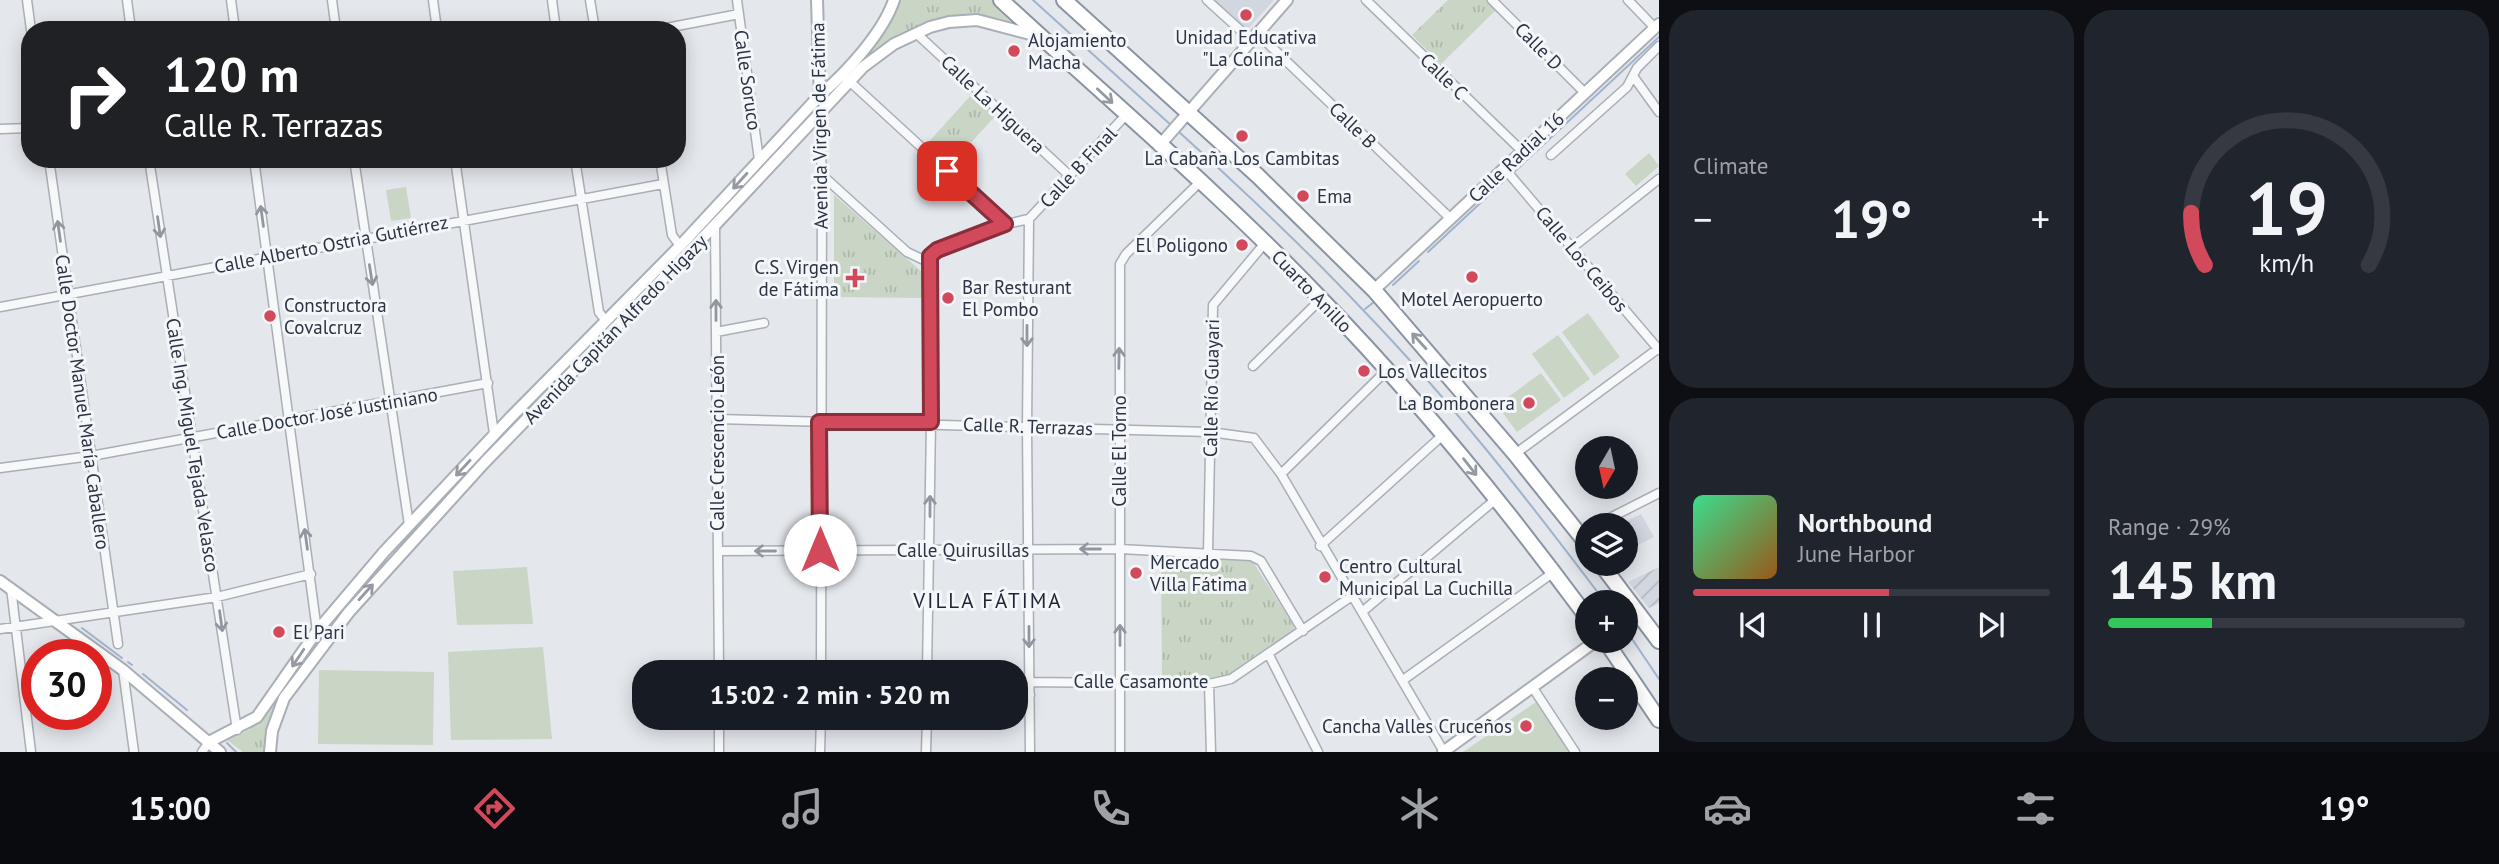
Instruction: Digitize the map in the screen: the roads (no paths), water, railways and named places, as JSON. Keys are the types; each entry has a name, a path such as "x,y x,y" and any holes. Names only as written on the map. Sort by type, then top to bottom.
{"highway":[{"name":"Cuarto Anillo","path":"1001,0 1200,182 1321,299 1444,434 1575,601"},
{"path":"1064,0 1178,124 1258,176 1374,290 1575,524"},
{"path":"1610,576 1659,641"},
{"path":"1614,653 1659,720"}],"street":[{"path":"27,0 30,21"},
{"path":"127,0 130,21"},
{"path":"231,0 234,21"},
{"path":"332,0 335,21"},
{"path":"433,0 436,21"},
{"path":"552,0 555,21"},
{"path":"590,0 594,21"},
{"name":"Calle Soruco","path":"737,0 759,160"},
{"name":"Avenida Virgen de Fátima","path":"817,0 822,176 819,422 821,660"},
{"name":"Avenida Capitán Alfredo Higazy","path":"270,752 272,731 284,698 324,641 396,559 712,220 819,114 847,79 886,20 894,0"},
{"name":"Calle B","path":"1207,0 1253,36 1450,218"},
{"path":"1160,146 1287,0"},
{"name":"Calle C","path":"1366,0 1522,151"},
{"name":"Calle D","path":"1492,0 1586,93"},
{"path":"1628,0 1657,26"},
{"path":"686,24 738,14"},
{"name":"Avenida Capitán Alfredo Higazy","path":"209,742 237,730 257,717 317,631 409,525 494,434 680,246 712,220 759,160 820,96 916,33 949,22 976,20 1013,27 1041,37"},
{"name":"Calle Radial 16","path":"1374,290 1586,93 1645,49 1657,26"},
{"name":"Calle La Higuera","path":"916,33 1070,176"},
{"path":"1551,155 1627,87 1645,49 1659,46"},
{"path":"1633,76 1659,113"},
{"path":"847,79 1005,224"},
{"name":"Calle B Final","path":"1029,219 1126,115"},
{"path":"0,129 21,128"},
{"name":"Calle Doctor Manuel María Caballero","path":"50,168 118,644"},
{"name":"Calle Ing. Miguel Tejada Velasco","path":"150,168 237,730"},
{"path":"255,168 317,631"},
{"path":"355,168 409,525"},
{"path":"456,168 494,434"},
{"path":"576,168 599,312 606,321"},
{"path":"661,168 672,235 680,246"},
{"name":"Calle Los Ceibos","path":"1504,168 1659,349"},
{"path":"822,176 907,252 928,262"},
{"path":"1573,247 1659,179"},
{"name":"Calle El Torno","path":"1120,752 1120,264 1126,254 1200,182"},
{"name":"Calle Alberto Ostria Gutiérrez","path":"0,307 365,237 663,184"},
{"path":"927,660 931,422 928,262 937,250 1005,224 1029,219 1027,428 1030,752"},
{"name":"Calle Crescencio León","path":"712,220 716,332 719,660"},
{"name":"Calle Río Guayari","path":"1208,553 1214,301 1265,243"},
{"path":"1253,366 1321,299"},
{"path":"716,332 764,323"},
{"path":"1515,454 1659,349"},
{"path":"1387,370 1280,474 1443,752 1580,653"},
{"name":"Calle Doctor José Justiniano","path":"0,468 91,456 488,383"},
{"path":"511,417 520,427"},
{"name":"Calle R. Terrazas","path":"717,419 931,422 1027,428 1210,432 1254,438 1280,474"},
{"path":"1320,546 1444,434"},
{"path":"1620,513 1659,493"},
{"path":"1362,612 1496,499"},
{"name":"Calle Quirusillas","path":"718,551 1120,549 1251,556 1261,561 1303,631"},
{"path":"1403,680 1554,572"},
{"path":"0,629 217,597 311,574"},
{"path":"0,581 61,622 123,670 219,752"},
{"path":"11,588 31,752"},
{"name":"Calle Casamonte","path":"1030,681 1209,684 1237,677 1352,596"},
{"path":"1269,656 1318,752"},
{"path":"123,670 134,752"},
{"path":"1209,684 1211,752"},
{"path":"1533,688 1575,752"},
{"path":"719,730 719,752"},
{"path":"820,752 821,730"},
{"path":"926,730 926,752"},
{"path":"202,752 209,742"}],"waterway":[{"path":"1033,0 1172,126"},
{"path":"1514,172 1659,37"},
{"path":"1179,132 1295,241 1395,344 1488,452 1596,590"},
{"path":"1428,252 1507,178"},
{"path":"1393,285 1419,261"},
{"path":"1365,309 1374,302"},
{"path":"82,628 122,658"},
{"path":"1638,648 1659,679"},
{"path":"128,662 132,665"},
{"path":"143,674 187,710"},
{"path":"227,743 236,752"}],"place":[{"name":"Unidad Educativa \"La Colina\"","path":"1246,15"},
{"name":"Alojamiento Macha","path":"1014,51"},
{"name":"La Cabaña Los Cambitas","path":"1242,136"},
{"name":"Ema","path":"1303,196"},
{"name":"El Poligono","path":"1242,245"},
{"name":"Motel Aeropuerto","path":"1472,277"},
{"name":"C.S. Virgen de Fátima","path":"855,278"},
{"name":"Bar Resturant El Pombo","path":"948,298"},
{"name":"Constructora Covalcruz","path":"270,316"},
{"name":"Los Vallecitos","path":"1364,371"},
{"name":"La Bombonera","path":"1529,403"},
{"name":"Mercado Villa Fátima","path":"1136,573"},
{"name":"Centro Cultural Municipal La Cuchilla","path":"1325,577"},
{"name":"El Pari","path":"279,632"},
{"name":"Cancha Valles Cruceños","path":"1526,726"}],"district":[{"name":"VILLA FÁTIMA","path":"988,600"}]}
